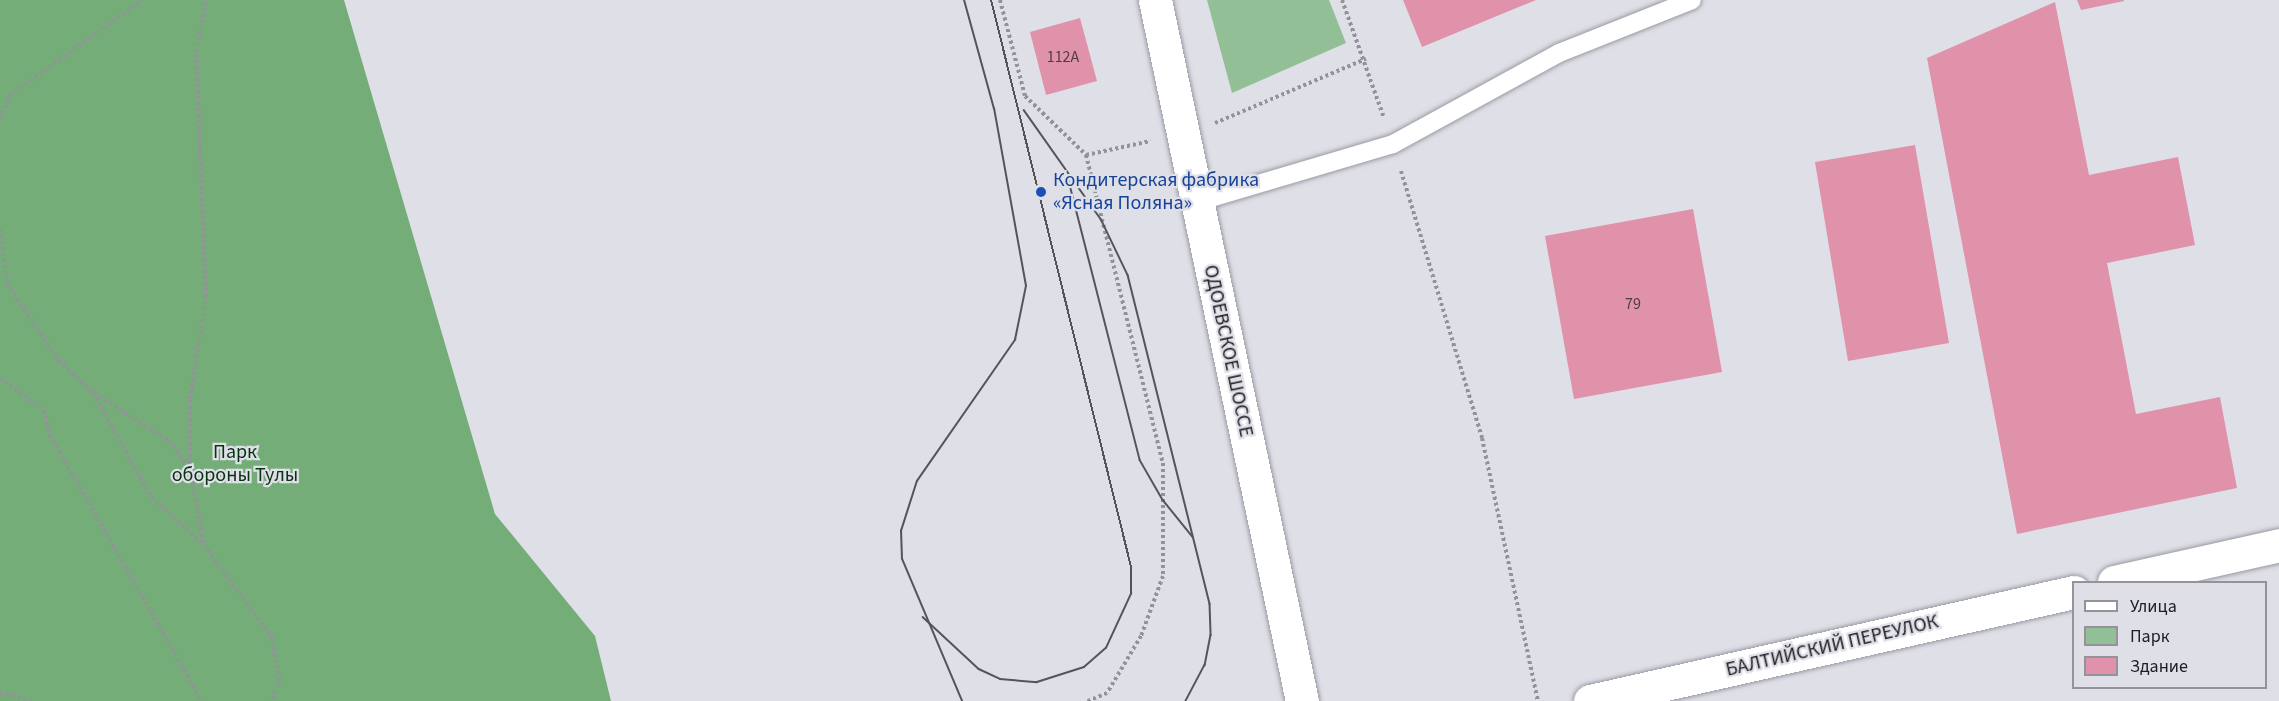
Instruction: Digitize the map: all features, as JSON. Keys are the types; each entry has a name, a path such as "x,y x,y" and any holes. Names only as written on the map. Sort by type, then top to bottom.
{"main road":[{"name":"ОДОЕВСКОЕ ШОССЕ","path":"1155,0 1302,701"},
{"path":"2118,581 2279,545"},
{"name":"БАЛТИЙСКИЙ ПЕРЕУЛОК","path":"1590,701 2072,592"}],"lane":[{"path":"1197,202 1393,144 1559,53 1692,0"}],"path":[{"path":"0,119 10,94 142,0"},
{"path":"204,545 190,469 190,399 206,297 196,52 206,0"},
{"path":"1000,0 1026,96 1086,155 1163,463 1163,576 1141,636 1107,693 1088,701"},
{"path":"1342,0 1366,59 1482,438 1538,701"},
{"path":"1086,155 1182,133 1238,116 1366,59"},
{"path":"0,229 7,284 59,361 93,393 169,441 190,469"},
{"path":"0,378 44,410 50,435 202,701"},
{"path":"93,393 151,497 204,545 271,636 280,679 271,701"},
{"path":"0,693 33,701"}],"green space":[{"name":"Парк обороны Тулы","path":"0,0 344,0 495,514 595,636 611,701 0,701"},
{"path":"1207,0 1329,0 1346,43 1232,93"}],"building":[{"path":"1403,0 1536,0 1422,47"},
{"path":"2077,0 2124,0 2124,1 2081,10"},
{"path":"2055,2 2089,175 2178,157 2195,245 2107,263 2136,414 2220,397 2237,488 2017,534 1927,58"},
{"path":"1080,18 1097,81 1046,95 1030,32"},
{"path":"1915,145 1949,343 1848,361 1815,162"},
{"path":"1693,209 1722,372 1574,399 1545,236"}],"tram line":[{"path":"962,701 902,559 901,531 917,481 1015,340 1026,286 994,109 964,0"},
{"path":"923,617 979,669 1000,679 1037,682 1084,667 1106,648 1131,594 1131,567 991,0"},
{"path":"1024,110 1101,219 1128,275 1210,604 1211,635 1205,665 1186,701"},
{"path":"1069,181 1140,460 1163,500 1193,537"}],"place":[{"name":"Кондитерская фабрика «Ясная Поляна»","path":"1041,192"}]}
